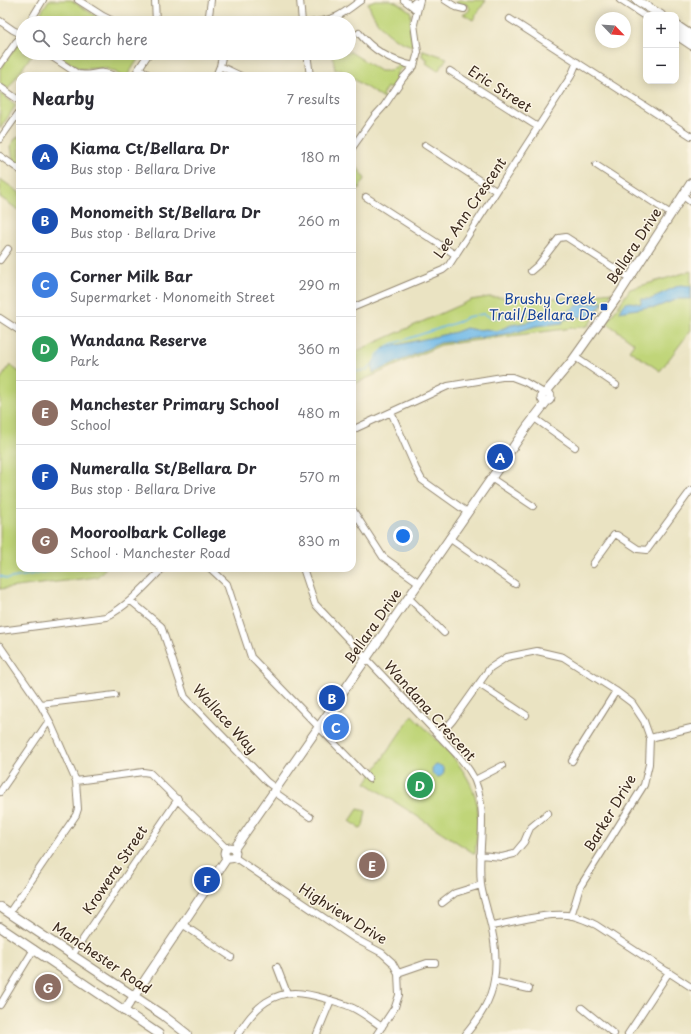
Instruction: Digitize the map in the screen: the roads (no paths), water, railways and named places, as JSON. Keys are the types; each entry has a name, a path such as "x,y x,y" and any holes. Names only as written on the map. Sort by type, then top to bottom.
{"main road":[{"path":"638,1 651,12"},
{"path":"638,1 656,12"},
{"path":"679,27 691,35"},
{"path":"679,33 691,42"},
{"name":"Bellara Drive","path":"124,1011 230,853 534,417 545,396 616,299 691,183"},
{"name":"Manchester Road","path":"0,907 73,954 164,1016 187,1034"},
{"path":"0,927 159,1034"}],"street":[{"path":"33,16 43,0"},
{"path":"79,0 103,16"},
{"path":"156,0 156,16"},
{"path":"209,16 211,0"},
{"path":"300,0 301,16"},
{"path":"338,16 361,0"},
{"path":"445,0 456,7 464,9"},
{"path":"620,0 643,15"},
{"path":"356,142 403,78 414,66 418,52 414,29 415,4"},
{"path":"209,12 210,16"},
{"path":"510,19 691,136"},
{"path":"0,21 16,33"},
{"path":"359,33 369,44 381,53 395,61 414,66"},
{"path":"679,38 691,46"},
{"path":"0,65 16,42"},
{"path":"57,60 75,72"},
{"path":"136,72 144,60"},
{"path":"218,72 222,60"},
{"path":"308,60 309,72"},
{"name":"Lee Ann Crescent","path":"356,306 443,270 449,265 579,63"},
{"path":"220,67 233,72"},
{"path":"139,68 144,72"},
{"name":"Eric Street","path":"450,71 538,127"},
{"path":"0,87 16,98"},
{"path":"0,139 16,117"},
{"path":"425,144 496,191"},
{"path":"0,156 16,167"},
{"path":"596,165 671,214"},
{"path":"683,196 691,202"},
{"path":"366,197 456,255"},
{"path":"531,271 538,265 559,238 566,237 630,278"},
{"path":"0,260 8,249"},
{"path":"0,318 16,328"},
{"path":"575,357 616,385"},
{"path":"356,428 448,386 507,377 517,378 531,385 545,396"},
{"path":"391,412 422,480 467,512"},
{"path":"534,417 575,447"},
{"path":"491,478 533,506"},
{"path":"594,564 614,536 617,535 638,549 644,551 647,550 691,490"},
{"path":"356,515 383,557 418,582"},
{"path":"449,538 516,584"},
{"path":"0,631 106,617 118,611 131,600 159,572"},
{"path":"215,572 224,579 227,584 251,657 369,779"},
{"name":"Wandana Crescent","path":"304,572 315,604 460,758 475,780 483,812 480,855 481,885 492,926 496,958 494,981 489,999 481,1014 466,1034"},
{"path":"408,597 444,632"},
{"name":"Wallace Way","path":"131,600 161,626 184,697 274,790 310,817"},
{"path":"0,646 4,654 40,704 50,722 76,781 78,809 76,815 9,913"},
{"name":"Barker Drive","path":"439,736 490,668 507,657 537,651 563,657 616,691 632,704 644,721 650,738 649,764 644,785 580,886 571,916"},
{"path":"0,660 4,654"},
{"path":"479,684 526,715"},
{"path":"572,761 616,691"},
{"path":"40,704 115,695"},
{"path":"0,792 46,725 50,722"},
{"path":"650,738 691,728"},
{"path":"475,780 502,766"},
{"name":"Highview Drive","path":"76,781 147,772 154,775 230,853 354,938 382,953 392,962 398,973"},
{"name":"Krowera Street","path":"73,954 178,799"},
{"path":"480,855 502,857 514,854 524,842 530,828 548,813"},
{"path":"442,903 455,893 481,885"},
{"path":"492,926 557,915 584,919 596,925 691,987"},
{"path":"182,924 231,956"},
{"path":"0,1004 34,949"},
{"path":"377,1034 394,1007 398,995 398,973 427,963 435,963"},
{"path":"277,967 287,992"},
{"path":"628,1034 669,972"},
{"path":"494,981 529,989"},
{"path":"238,1034 255,1010 266,1002 287,992 305,993 354,1008 382,1026"},
{"path":"317,1034 330,1000"},
{"path":"582,1008 614,1034"}],"water":[{"path":"680,285 691,286 691,299 678,299 654,308 649,307 619,312 625,303 631,302 641,304 641,299 652,299"},
{"path":"603,302 593,316 563,320 563,323 536,326 513,333 440,343 373,373 372,364 384,348 456,332 466,328 497,331 511,325 529,322 536,318 537,315 530,311 532,309 558,314 565,313 580,304"},
{"path":"438,765 442,767 444,771 442,775 438,777 434,775 432,771 434,767"}],"waterway":[{"path":"387,347 461,321 467,317 483,314 493,318 502,317 518,309 537,315"},
{"path":"374,362 378,354 383,350"},
{"path":"356,371 367,370 372,365"},
{"path":"0,576 7,579 44,572"}],"place":[{"name":"Brushy Creek Trail/Bellara Dr","path":"604,307"},
{"name":"Kiama Ct/Bellara Dr","path":"500,457"},
{"name":"Monomeith St/Bellara Dr","path":"332,698"},
{"name":"Corner Milk Bar","path":"336,727"},
{"name":"Wandana Reserve","path":"420,785"},
{"name":"Manchester Primary School","path":"372,865"},
{"name":"Numeralla St/Bellara Dr","path":"207,880"},
{"name":"Mooroolbark College","path":"48,987"}]}
